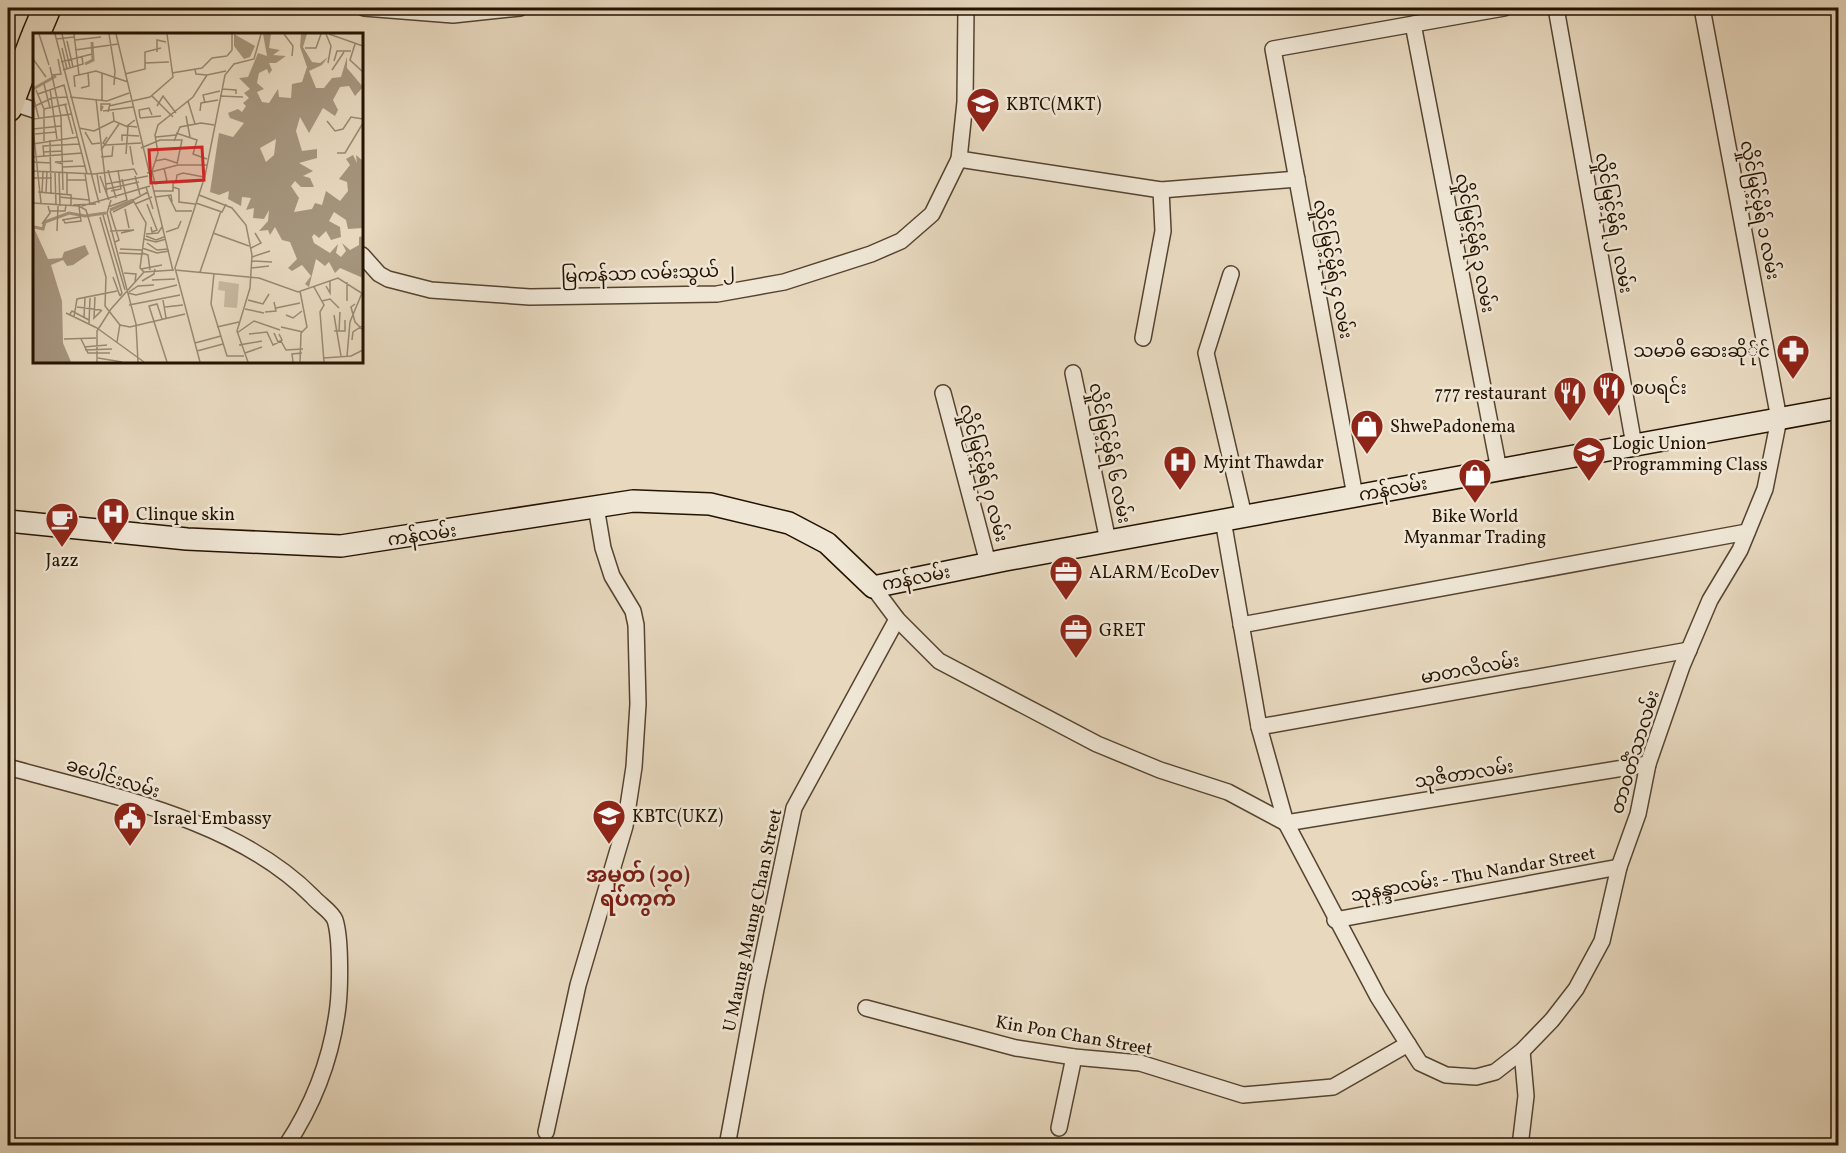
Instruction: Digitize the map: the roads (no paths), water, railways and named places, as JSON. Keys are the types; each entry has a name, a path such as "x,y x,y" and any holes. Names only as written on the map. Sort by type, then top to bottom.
{"highway":[{"path":"36,33 47,8"},
{"path":"17,106 33,43"}],"main road":[{"name":"ကန်လမ်း","path":"8,521 187,539 341,546 633,501 710,504 789,522 827,543 873,587 988,563 1839,408"}],"street":[{"path":"364,8 453,15 520,8"},
{"name":"မြကန်သာ လမ်းသွယ် ၂","path":"363,256 379,274 388,279 431,290 530,297 717,294 784,282 871,254 901,241 932,214 959,159 965,102 966,8"},
{"path":"1413,24 1504,8"},
{"name":"လှိုင်မြင့်မိုရ် ၂ လမ်း","path":"1556,8 1634,445"},
{"name":"လှိုင်မြင့်မိုရ် ၁ လမ်း","path":"1702,8 1779,419"},
{"name":"လှိုင်မြင့်မိုရ် ၄ လမ်း","path":"1355,496 1273,49 1413,24"},
{"name":"လှိုင်မြင့်မိုရ် ၃ လမ်း","path":"1413,24 1499,470"},
{"path":"959,159 1161,190 1296,179"},
{"path":"1143,338 1163,231 1161,190"},
{"path":"1231,274 1206,353 1244,516"},
{"name":"လှိုင်မြင့်မိုရ် ၆ လမ်း","path":"1073,373 1108,541"},
{"name":"လှိုင်မြင့်မိုရ် ၇ လမ်း","path":"943,393 988,563"},
{"name":"တာဝတိံသာလမ်း","path":"1408,1044 1420,1062 1446,1075 1476,1077 1495,1072 1522,1051 1552,1020 1576,989 1602,941 1619,867 1638,814 1648,764 1689,650 1710,600 1740,550 1765,489 1779,419"},
{"path":"546,1132 578,985 626,826 634,767 638,704 636,625 633,611 612,576 596,507"},
{"path":"1223,520 1258,727 1286,823 1335,920 1408,1044"},
{"path":"1241,625 1747,532"},
{"path":"873,587 897,619 939,661 1097,744 1160,770 1228,792 1286,823"},
{"name":"U Maung Maung Chan Street","path":"727,1146 756,989 794,808 897,619"},
{"name":"မာတလိလမ်း","path":"1258,727 1689,650"},
{"name":"သုဇိတာလမ်း","path":"1286,823 1648,764"},
{"name":"ခပေါင်းလမ်း","path":"8,767 215,830 290,874 334,919 340,988 334,1041 319,1081 286,1146"},
{"name":"သုနန္ဒာလမ်း - Thu Nandar Street","path":"1335,920 1619,867"},
{"name":"Kin Pon Chan Street","path":"866,1008 1016,1048 1074,1057 1140,1063 1243,1095 1333,1087 1408,1044"},
{"path":"1520,1146 1526,1096 1522,1051"},
{"path":"1059,1128 1074,1057"}],"place":[{"name":"KBTC(MKT)","path":"983,133"},
{"name":"သမာဓိ ဆေးဆို်ုင်","path":"1793,380"},
{"name":"စပရင်း","path":"1609,417"},
{"name":"777 restaurant","path":"1570,422"},
{"name":"ShwePadonema","path":"1367,455"},
{"name":"Logic Union Programming Class","path":"1589,482"},
{"name":"Myint Thawdar","path":"1180,491"},
{"name":"Bike World Myanmar Trading","path":"1475,504"},
{"name":"Clinque skin","path":"113,543"},
{"name":"Jazz","path":"62,548"},
{"name":"ALARM/EcoDev","path":"1066,601"},
{"name":"GRET","path":"1076,659"},
{"name":"KBTC(UKZ)","path":"609,845"},
{"name":"Israel Embassy","path":"130,847"}],"district":[{"name":"အမှတ် (၁၀) ရပ်ကွက်","path":"638,887"}]}
